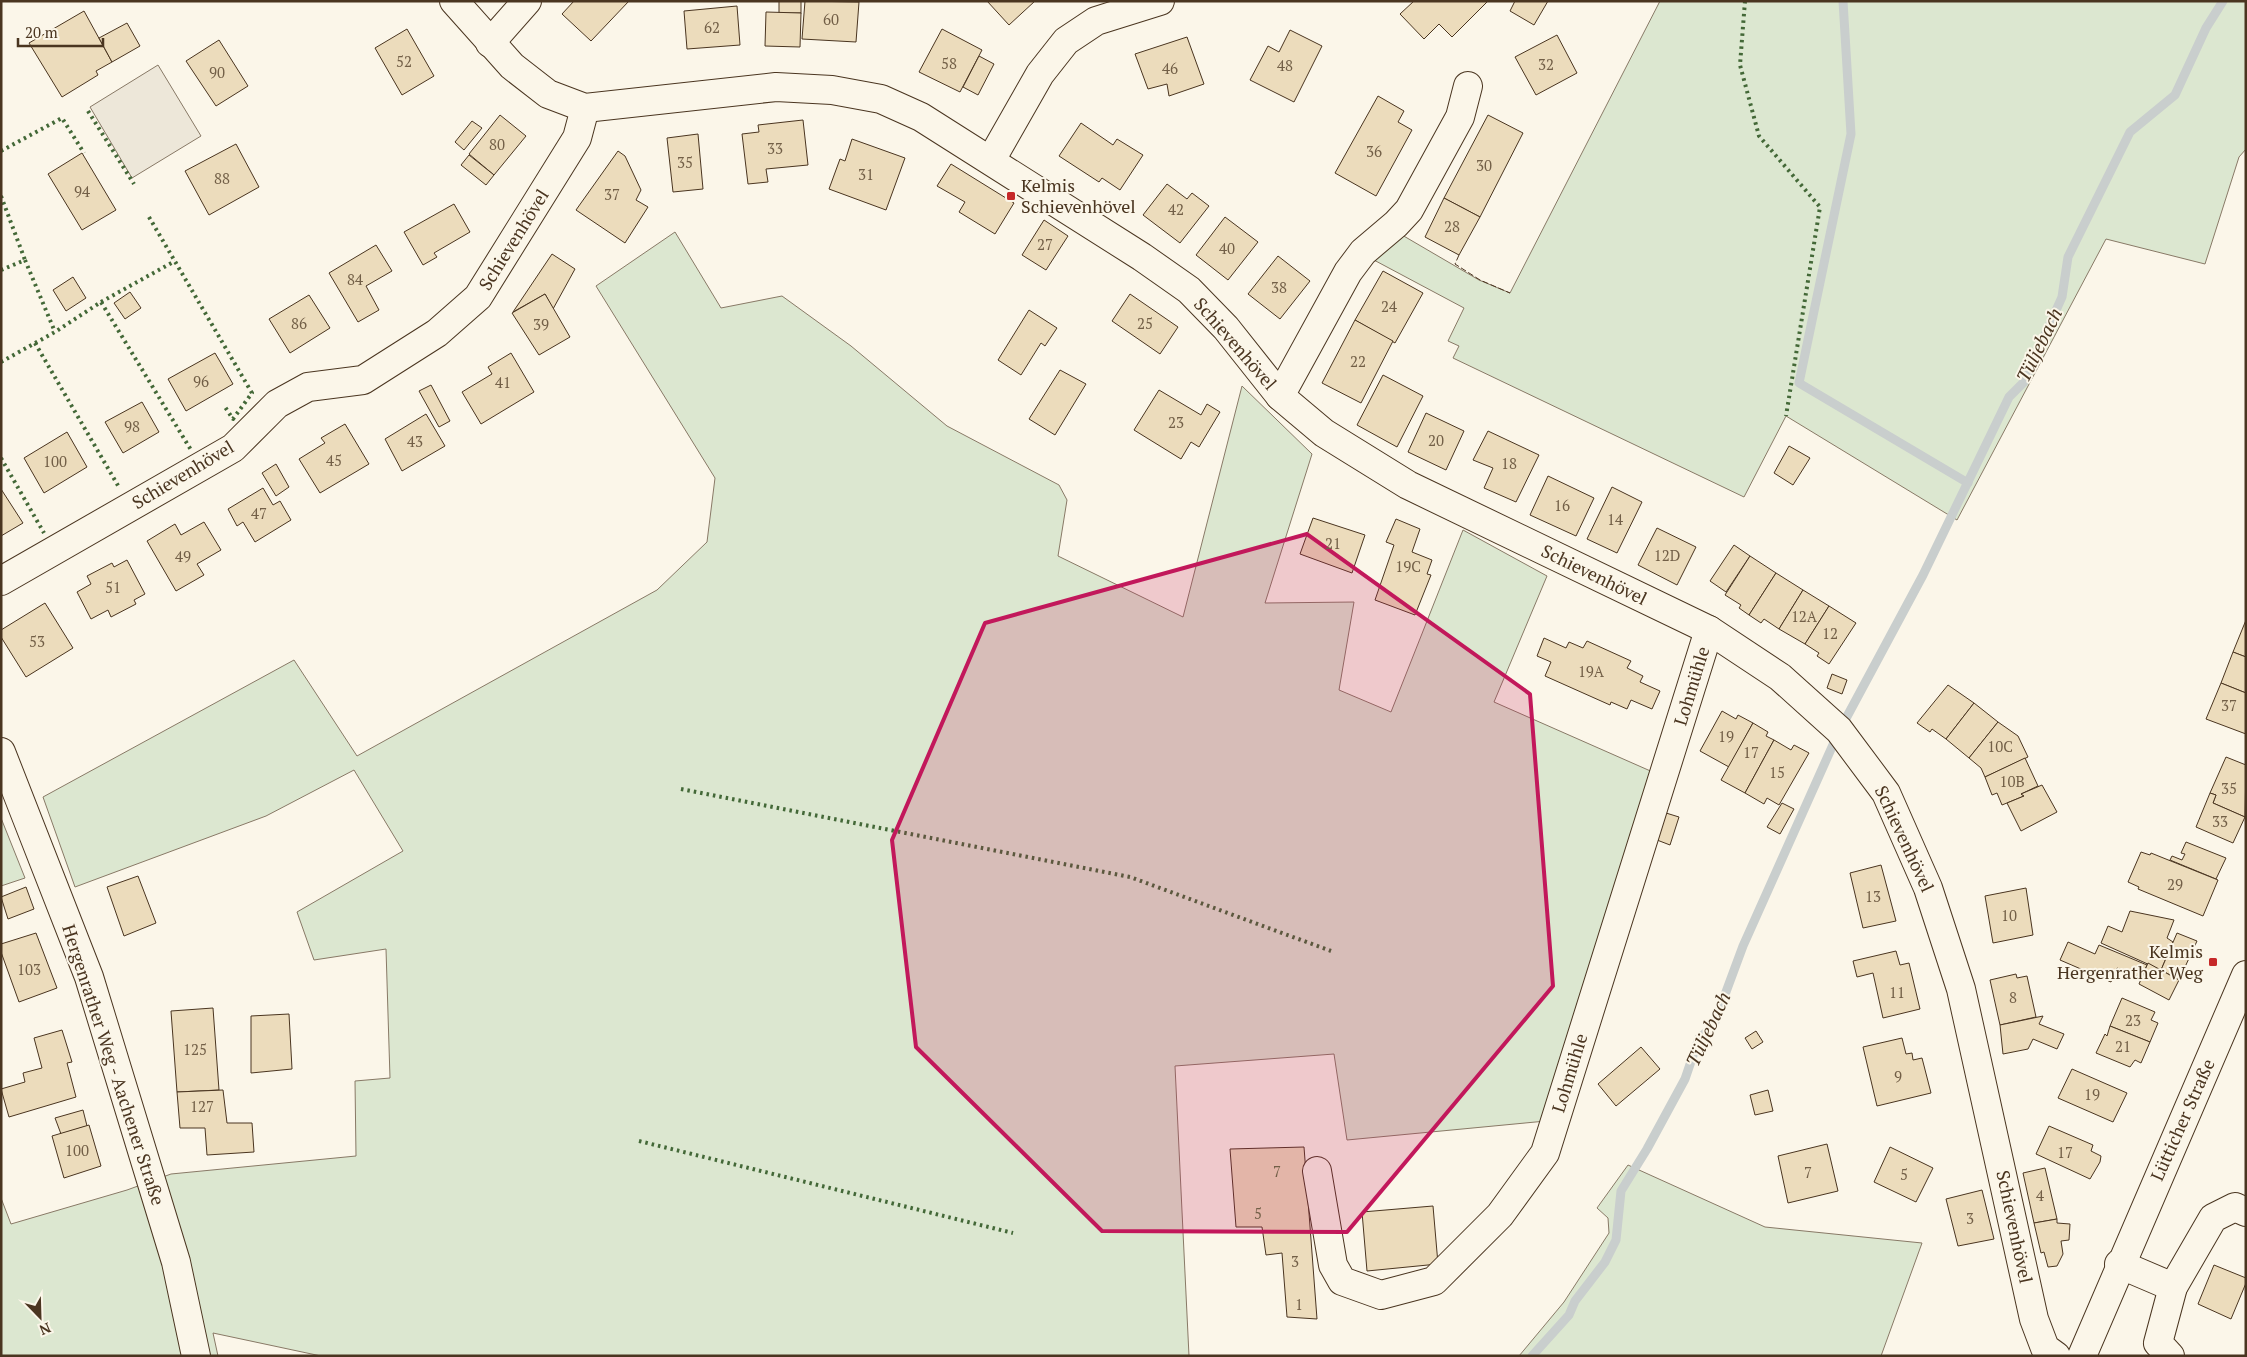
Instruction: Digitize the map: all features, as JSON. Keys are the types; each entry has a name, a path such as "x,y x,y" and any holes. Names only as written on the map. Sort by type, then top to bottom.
{"street":[{"name":"Schievenhövel","path":"454,1 512,66 548,94 585,108 776,87 832,90 880,99 921,117 1142,257 1189,290 1226,328 1280,396 1324,433 1408,485 1709,630 1780,677 1839,730 1886,793 1928,888 1961,989 2034,1319 2046,1348 2056,1356"},
{"path":"490,43 527,1"},
{"path":"991,160 1040,74 1066,41 1096,21 1160,1"},
{"name":"Schievenhövel","path":"1280,396 1348,272 1363,252 1396,224 1409,210 1460,117 1468,86"},
{"name":"Schievenhövel","path":"1,581 233,448 277,404 308,387 363,380 437,333 478,298 578,138 585,108"},
{"name":"Lohmühle","path":"1317,1171 1333,1265 1342,1281 1381,1295 1434,1281 1500,1215 1545,1154 1709,630"},
{"name":"Hergenrather Weg - Aachener Straße","path":"1,752 89,977 176,1262 196,1356"},
{"name":"Lütticher Straße","path":"2082,1356 2120,1264 2246,976"},
{"path":"2170,1356 2158,1343 2173,1287 2212,1218 2235,1207 2246,1212"},
{"path":"2120,1264 2173,1287"}],"highlighted area":[{"path":"1307,534 1530,694 1553,986 1347,1232 1102,1231 916,1047 892,840 985,623"}],"green space":[{"path":"1660,1 2246,1 2246,149 2239,157 2205,264 2106,239 1957,520 1786,416 1744,497 1453,358 1459,346 1448,341 1464,308 1372,259 1402,235 1479,280 1510,293"},
{"path":"675,232 721,308 782,296 851,346 947,426 1059,485 1067,500 1058,556 1183,617 1242,386 1312,454 1265,603 1354,602 1339,690 1391,712 1463,530 1547,576 1494,702 1655,773 1546,1121 1347,1140 1334,1054 1175,1066 1189,1356 321,1356 213,1333 218,1356 1,1356 1,1198 11,1224 127,1190 171,1174 356,1156 355,1081 390,1078 386,949 314,960 297,912 403,851 354,770 266,816 75,887 43,797 294,660 357,756 657,590 707,542 715,478 596,286"},
{"path":"1,818 25,878 1,886"},
{"path":"1628,1165 1765,1227 1922,1243 1881,1356 1519,1356 1564,1302 1609,1233 1608,1218 1597,1208"}],"shaded area":[{"path":"158,65 201,136 132,178 90,107"}],"building":[{"path":"574,1 629,1 591,41 562,14"},
{"path":"779,1 801,1 801,13 779,13"},
{"path":"805,1 859,2 856,42 802,39"},
{"path":"987,1 1035,1 1009,25"},
{"path":"1414,1 1488,1 1452,37 1439,24 1424,39 1400,14"},
{"path":"1515,1 1548,1 1534,25 1510,11"},
{"path":"737,6 740,45 687,49 684,11"},
{"path":"84,11 112,62 96,71 98,75 62,97 29,43"},
{"path":"766,12 801,13 800,47 765,46"},
{"path":"127,23 140,46 112,62 99,38"},
{"path":"407,29 434,76 402,95 375,48"},
{"path":"942,29 982,50 960,92 919,72"},
{"path":"1290,30 1322,46 1294,102 1250,80 1268,46 1279,52"},
{"path":"1557,35 1577,73 1536,95 1515,57"},
{"path":"1187,37 1204,84 1169,96 1167,84 1148,89 1135,54"},
{"path":"219,40 248,86 216,106 186,61"},
{"path":"979,56 994,64 978,95 963,87"},
{"path":"1378,96 1404,111 1398,122 1412,130 1376,196 1335,173"},
{"path":"500,115 526,136 494,175 469,154"},
{"path":"1488,115 1523,133 1480,217 1444,198"},
{"path":"803,120 808,165 766,169 768,182 748,184 742,134 759,132 758,125"},
{"path":"472,121 482,128 464,150 455,142"},
{"path":"1081,123 1113,145 1117,139 1143,155 1120,190 1102,178 1099,182 1059,156"},
{"path":"698,134 703,189 673,192 667,138"},
{"path":"852,139 905,158 886,210 829,189 840,159 845,161"},
{"path":"236,144 259,187 209,215 185,171"},
{"path":"618,151 625,156 641,190 636,200 648,207 625,243 576,210"},
{"path":"82,153 116,210 82,230 48,174"},
{"path":"469,155 494,175 486,185 461,165"},
{"path":"951,164 1014,203 995,234 959,212 965,202 937,186"},
{"path":"1167,184 1187,199 1192,193 1209,206 1180,243 1143,215"},
{"path":"1444,198 1480,217 1459,255 1425,237"},
{"path":"454,204 470,232 434,253 437,257 423,265 404,232"},
{"path":"1225,217 1258,242 1228,280 1196,255"},
{"path":"1044,220 1068,236 1046,270 1022,255"},
{"path":"376,245 392,271 366,286 379,310 358,322 329,273"},
{"path":"552,254 575,269 553,309 545,294 513,312"},
{"path":"1278,256 1310,281 1280,319 1248,294"},
{"path":"1383,271 1423,293 1395,343 1355,320"},
{"path":"73,277 86,298 66,311 53,290"},
{"path":"130,292 141,308 125,319 114,303"},
{"path":"545,294 570,337 539,355 512,313"},
{"path":"1130,294 1178,327 1160,354 1112,321"},
{"path":"309,295 330,328 290,353 269,319"},
{"path":"1029,310 1057,328 1045,346 1041,343 1021,375 998,360"},
{"path":"1355,320 1393,341 1361,403 1322,383"},
{"path":"215,353 233,384 186,411 168,379"},
{"path":"511,353 534,392 481,424 462,392 492,374 488,367"},
{"path":"1060,370 1086,384 1055,435 1029,419"},
{"path":"1383,375 1423,396 1397,447 1357,425"},
{"path":"431,385 450,421 439,427 419,391"},
{"path":"1159,390 1201,415 1207,404 1220,412 1199,447 1191,442 1181,459 1134,430"},
{"path":"142,402 159,432 123,453 105,422"},
{"path":"1426,413 1464,431 1446,470 1408,452"},
{"path":"426,414 445,446 402,471 385,439"},
{"path":"345,424 369,464 320,493 299,459 325,443 321,438"},
{"path":"1488,431 1539,455 1516,502 1484,488 1493,468 1473,460"},
{"path":"67,432 87,467 44,493 24,458"},
{"path":"1789,446 1810,458 1793,485 1774,473"},
{"path":"276,464 289,487 276,496 262,473"},
{"path":"1548,476 1594,498 1576,536 1530,515"},
{"path":"1612,487 1642,502 1617,553 1587,539"},
{"path":"263,488 273,505 280,501 291,520 255,542 243,522 237,526 228,509"},
{"path":"1,489 23,523 1,536"},
{"path":"1313,518 1365,535 1352,573 1300,554"},
{"path":"1396,519 1420,529 1412,552 1432,560 1427,574 1431,575 1415,615 1375,600 1394,545 1386,542"},
{"path":"204,522 221,550 197,564 204,575 176,591 147,541 175,524 181,535"},
{"path":"1657,528 1696,547 1677,585 1638,565"},
{"path":"1734,545 1750,556 1726,592 1710,581"},
{"path":"1750,556 1776,573 1749,615 1739,608 1741,605 1725,595"},
{"path":"127,560 145,594 134,600 136,604 111,617 108,610 91,619 77,592 91,584 87,576 112,563 114,567"},
{"path":"1776,573 1803,590 1779,629 1764,619 1761,623 1749,615"},
{"path":"1803,590 1829,606 1805,644 1779,629"},
{"path":"45,603 73,648 26,677 1,637 1,630"},
{"path":"1829,606 1856,623 1829,664 1817,656 1819,653 1805,644"},
{"path":"2246,620 2246,657 2233,652"},
{"path":"1544,638 1566,648 1569,642 1583,648 1587,641 1631,661 1627,668 1643,676 1640,682 1660,691 1652,709 1631,700 1627,709 1611,702 1610,705 1545,676 1551,662 1537,656"},
{"path":"2233,652 2246,657 2246,693 2221,683"},
{"path":"1832,674 1847,680 1842,694 1827,688"},
{"path":"2221,683 2246,693 2246,734 2206,719"},
{"path":"1948,685 1974,703 1946,739 1932,729 1930,732 1917,723"},
{"path":"1974,703 1998,722 1969,758 1946,739"},
{"path":"1722,711 1736,719 1738,715 1753,723 1729,767 1700,751"},
{"path":"1998,722 2018,736 2028,757 1985,777 1981,768 1969,758"},
{"path":"1753,723 1768,732 1766,736 1774,740 1745,793 1721,780"},
{"path":"1774,740 1791,750 1794,745 1809,753 1779,805 1767,798 1764,804 1745,793"},
{"path":"2226,757 2246,765 2245,817 2213,803 2216,795 2210,793"},
{"path":"2025,758 2038,786 2021,794 2024,796 2002,805 1997,793 1992,795 1985,777"},
{"path":"2042,785 2057,812 2021,831 2007,803 2024,796 2021,794"},
{"path":"2210,793 2216,795 2213,803 2245,817 2233,843 2196,827"},
{"path":"1782,803 1794,809 1780,834 1767,827"},
{"path":"1666,813 1679,817 1670,845 1657,840"},
{"path":"2186,842 2226,858 2216,879 2170,860 2172,856 2182,860 2185,854 2181,853"},
{"path":"2141,852 2150,855 2151,853 2218,880 2203,916 2138,889 2139,887 2128,882"},
{"path":"1881,865 1896,921 1863,928 1850,873"},
{"path":"138,876 156,923 124,936 107,887"},
{"path":"26,887 34,909 8,919 1,897"},
{"path":"2026,888 2033,935 1993,943 1985,896"},
{"path":"2130,911 2174,920 2167,938 2173,942 2161,970 2101,943 2108,926 2122,932"},
{"path":"36,933 57,988 19,1002 1,952 1,944"},
{"path":"2177,933 2197,941 2179,980 2161,970"},
{"path":"2068,942 2095,954 2099,945 2147,965 2141,978 2117,968 2111,982 2060,960"},
{"path":"1896,951 1900,965 1909,963 1920,1009 1883,1018 1873,973 1857,977 1853,961"},
{"path":"2148,963 2179,980 2169,1000 2139,984"},
{"path":"2016,974 2017,978 2027,976 2036,1017 2000,1025 1990,980"},
{"path":"2122,998 2155,1012 2151,1020 2158,1023 2150,1042 2110,1026"},
{"path":"213,1008 219,1090 177,1092 171,1011"},
{"path":"289,1014 292,1069 251,1073 251,1016"},
{"path":"2043,1016 2039,1024 2064,1034 2057,1049 2033,1039 2028,1049 2003,1054 2000,1025"},
{"path":"2110,1026 2150,1042 2141,1063 2135,1060 2130,1067 2096,1053 2105,1034 2107,1036"},
{"path":"62,1030 72,1062 67,1063 76,1097 9,1117 1,1089 25,1082 23,1073 42,1068 34,1038"},
{"path":"1756,1031 1763,1042 1752,1049 1745,1038"},
{"path":"1902,1038 1906,1054 1912,1053 1913,1060 1922,1058 1931,1093 1877,1106 1863,1047"},
{"path":"1641,1047 1660,1069 1616,1106 1598,1084"},
{"path":"2072,1069 2127,1093 2113,1122 2058,1098"},
{"path":"223,1090 227,1123 252,1123 254,1152 207,1155 205,1128 180,1128 177,1092"},
{"path":"1768,1090 1773,1111 1755,1115 1750,1095"},
{"path":"83,1110 87,1126 61,1134 55,1118"},
{"path":"89,1125 101,1166 64,1178 52,1136"},
{"path":"2049,1126 2093,1145 2091,1151 2101,1156 2100,1162 2090,1179 2036,1154"},
{"path":"1827,1144 1838,1191 1788,1203 1778,1156"},
{"path":"1304,1147 1317,1319 1287,1317 1282,1253 1266,1255 1262,1227 1236,1227 1230,1149"},
{"path":"1890,1147 1933,1168 1916,1202 1874,1182"},
{"path":"2045,1168 2057,1219 2034,1223 2023,1173"},
{"path":"1982,1190 1994,1239 1958,1246 1946,1199"},
{"path":"1433,1206 1438,1264 1367,1271 1362,1212"},
{"path":"2057,1219 2057,1223 2070,1224 2069,1240 2061,1241 2063,1254 2057,1266 2048,1267 2044,1252 2041,1253 2034,1223"},
{"path":"2214,1265 2246,1278 2246,1283 2231,1319 2198,1304"}],"waterway":[{"path":"1843,1 1851,134 1799,383 1968,483"},
{"name":"Tüljebach","path":"1843,724 1923,575 2009,397 2024,382 2062,297 2068,257 2130,132 2175,95 2206,28 2223,1"},
{"name":"Tüljebach","path":"1532,1356 1569,1315 1575,1301 1605,1262 1616,1240 1621,1191 1647,1149 1685,1079 1699,1038 1713,1027 1743,946 1836,738"}],"hedge":[{"path":"1745,1 1740,65 1759,136 1820,207 1786,416"},
{"path":"88,111 134,184"},
{"path":"1,151 62,118 84,153"},
{"path":"1,196 25,260"},
{"path":"149,217 252,393 233,419 225,407"},
{"path":"1,270 25,260 55,332"},
{"path":"101,302 175,261"},
{"path":"1,362 55,332 101,302 191,450"},
{"path":"35,343 120,489"},
{"path":"1,458 44,533"},
{"path":"681,789 1130,877 1331,951"},
{"path":"639,1141 1013,1233"}],"fence":[{"path":"1459,255 1455,264 1480,280 1510,293"}],"place":[{"name":"Kelmis Schievenhövel","path":"1011,196"},
{"name":"Kelmis Hergenrather Weg","path":"2213,962"}]}
